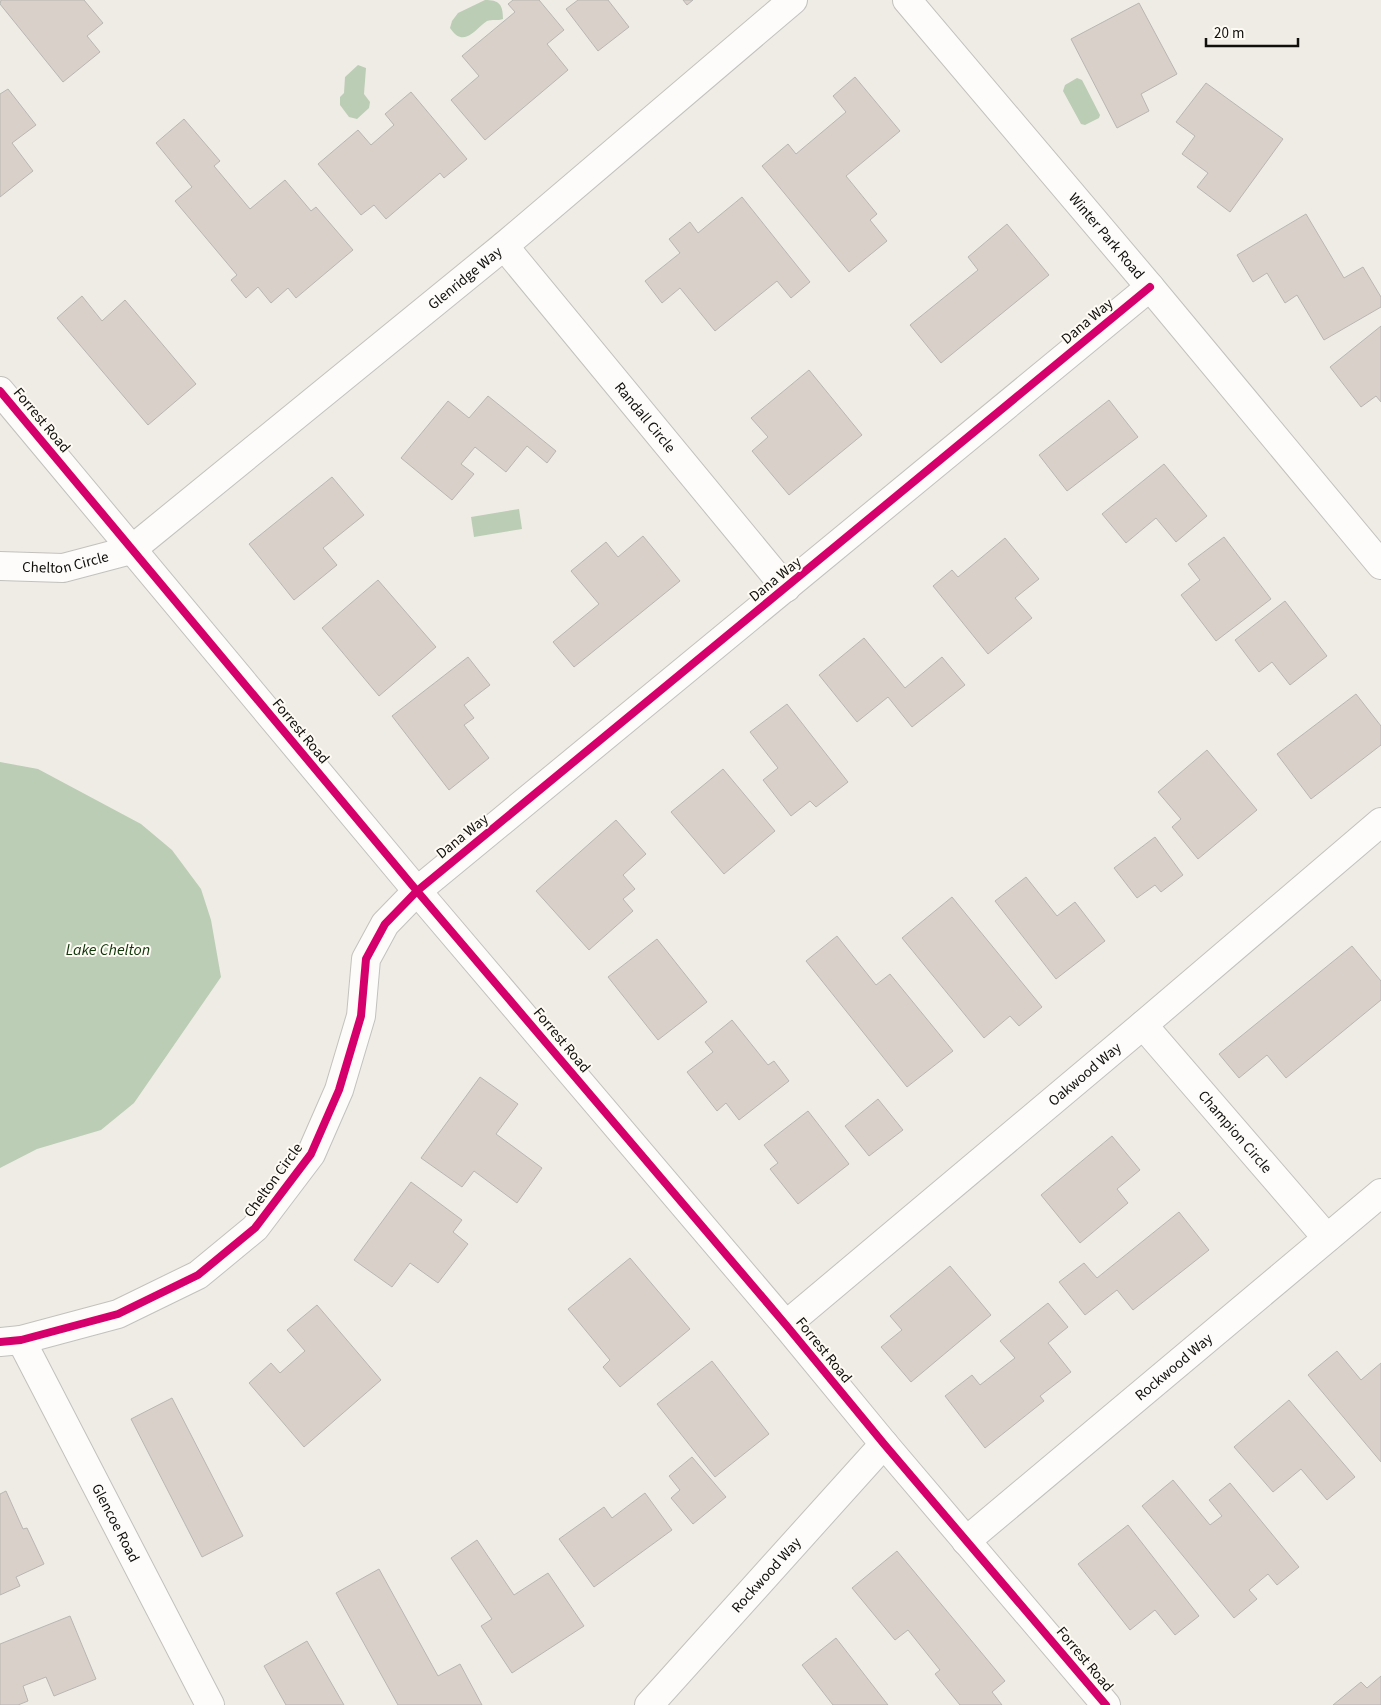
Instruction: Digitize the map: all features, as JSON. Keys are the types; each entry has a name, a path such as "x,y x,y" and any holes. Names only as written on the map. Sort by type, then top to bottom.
{"street":[{"name":"Glenridge Way","path":"131,550 504,246 794,0"},
{"name":"Winter Park Road","path":"906,0 1150,287 1381,566"},
{"name":"Randall Circle","path":"504,246 786,588"},
{"name":"Dana Way","path":"417,891 1150,287"},
{"name":"Forrest Road","path":"0,391 417,891 1106,1705"},
{"name":"Chelton Circle","path":"0,566 63,568 131,550"},
{"name":"Oakwood Way","path":"786,1325 1381,822"},
{"name":"Chelton Circle","path":"11,1341 118,1314 198,1275 255,1228 311,1154 339,1090 361,1016 366,959 385,924 417,891"},
{"name":"Champion Circle","path":"1143,1025 1327,1238"},
{"name":"Rockwood Way","path":"966,1541 1381,1193"},
{"name":"Glencoe Road","path":"11,1341 210,1705"},
{"name":"Rockwood Way","path":"649,1705 884,1444"}],"water":[{"path":"485,0 497,2 501,6 503,19 487,21 465,37 455,34 450,28 452,21 458,13"},
{"path":"358,65 366,68 364,94 370,102 369,108 357,119 349,117 340,105 340,97 344,93 345,77"},
{"path":"1077,78 1082,80 1100,115 1099,118 1085,125 1081,124 1063,91 1065,85"},
{"path":"519,509 522,529 474,537 471,517"},
{"name":"Lake Chelton","path":"0,762 38,769 141,824 172,850 201,889 211,920 221,977 134,1103 101,1130 37,1149 0,1168"}],"building":[{"path":"1,0 84,0 103,23 87,36 100,52 63,82 0,4"},
{"path":"513,0 539,0 564,30 547,44 568,70 485,140 451,100 479,76 462,56 515,12 508,4"},
{"path":"578,0 608,0 629,27 598,51 566,9"},
{"path":"683,0 693,0 687,5"},
{"path":"1139,3 1177,74 1141,94 1149,111 1117,128 1071,39"},
{"path":"855,77 900,131 846,176 877,214 870,220 887,241 849,272 762,166 788,144 796,154 846,112 833,96"},
{"path":"1206,83 1283,139 1230,212 1197,187 1208,173 1182,154 1195,136 1176,122"},
{"path":"8,89 36,125 12,143 33,171 0,197 0,94"},
{"path":"411,92 467,159 444,178 440,173 386,219 374,205 361,215 318,164 358,130 371,145 394,125 385,114"},
{"path":"184,119 220,161 214,166 250,209 285,180 311,211 316,207 353,250 296,298 288,288 271,303 258,287 246,298 231,280 237,275 175,201 192,187 156,143"},
{"path":"742,197 810,282 791,298 777,281 715,331 680,288 662,303 645,281 680,253 669,239 690,222 698,233"},
{"path":"1306,214 1344,278 1363,267 1381,297 1381,307 1324,340 1297,295 1285,303 1267,273 1253,282 1237,255"},
{"path":"1007,224 1049,275 941,363 910,325 978,270 968,257"},
{"path":"82,296 102,321 125,300 196,384 148,425 57,318"},
{"path":"1381,326 1381,402 1376,396 1361,407 1330,367"},
{"path":"809,370 862,435 789,495 752,451 768,437 751,418"},
{"path":"488,396 556,451 547,463 527,446 506,472 475,447 461,464 474,474 452,500 401,458 448,401 469,418"},
{"path":"1109,400 1138,437 1067,491 1039,455"},
{"path":"1164,464 1207,516 1176,542 1156,518 1126,543 1102,514"},
{"path":"332,477 364,515 323,548 337,565 294,600 249,544"},
{"path":"643,536 680,581 574,667 553,642 599,604 571,571 606,542 618,557"},
{"path":"1224,537 1271,599 1216,641 1181,595 1200,580 1188,564"},
{"path":"1005,538 1039,579 1015,598 1032,618 988,654 933,586 952,570 958,577"},
{"path":"378,580 436,647 379,696 322,628"},
{"path":"1285,601 1327,656 1290,685 1272,662 1259,672 1235,640"},
{"path":"864,638 905,688 942,657 965,685 912,727 888,697 857,722 819,675"},
{"path":"468,657 490,685 464,705 474,718 464,725 489,758 449,790 392,716"},
{"path":"1356,694 1381,726 1381,745 1311,799 1277,754"},
{"path":"787,704 848,782 816,807 810,801 791,816 763,780 778,768 750,732"},
{"path":"1207,750 1257,810 1198,859 1172,827 1181,819 1158,792"},
{"path":"723,769 775,831 724,874 671,812"},
{"path":"616,820 646,854 623,875 635,889 623,899 633,911 589,950 536,891"},
{"path":"1155,837 1183,875 1161,892 1155,885 1137,898 1114,868"},
{"path":"1026,877 1057,916 1075,902 1105,941 1056,979 995,901"},
{"path":"952,897 1042,1007 1019,1026 1010,1016 984,1038 902,938"},
{"path":"837,936 876,985 890,974 953,1051 907,1087 806,961"},
{"path":"657,939 707,1002 658,1040 608,977"},
{"path":"1352,946 1381,981 1381,1000 1286,1078 1267,1055 1239,1078 1219,1054"},
{"path":"732,1020 768,1065 774,1061 789,1081 739,1120 726,1103 717,1111 687,1072 713,1052 705,1042"},
{"path":"480,1077 518,1104 496,1134 542,1168 517,1203 474,1171 462,1187 421,1158"},
{"path":"878,1099 903,1130 869,1156 845,1126"},
{"path":"808,1111 849,1164 798,1204 770,1169 778,1163 764,1145"},
{"path":"1112,1136 1140,1170 1117,1189 1128,1203 1080,1243 1041,1195"},
{"path":"411,1182 462,1220 453,1232 468,1244 438,1283 410,1263 392,1287 354,1260"},
{"path":"1179,1212 1209,1250 1133,1310 1117,1290 1085,1315 1059,1282 1084,1263 1097,1278"},
{"path":"630,1258 690,1329 620,1387 603,1367 610,1360 568,1309"},
{"path":"950,1266 991,1315 911,1382 881,1347 902,1330 890,1316"},
{"path":"1048,1303 1068,1327 1048,1343 1071,1372 1040,1396 1044,1401 985,1448 945,1396 972,1375 980,1385 1015,1358 1000,1341"},
{"path":"317,1305 381,1380 304,1447 249,1383 271,1363 280,1373 305,1351 287,1330"},
{"path":"1337,1351 1361,1380 1381,1363 1381,1462 1308,1375"},
{"path":"712,1361 769,1434 715,1477 657,1404"},
{"path":"172,1398 243,1536 202,1557 131,1419"},
{"path":"1289,1400 1355,1477 1327,1500 1301,1469 1273,1492 1234,1447"},
{"path":"692,1457 726,1497 693,1524 671,1498 680,1490 669,1476"},
{"path":"1173,1480 1210,1525 1222,1516 1209,1500 1230,1483 1299,1567 1277,1585 1268,1574 1249,1590 1257,1599 1234,1618 1142,1506"},
{"path":"6,1491 23,1529 27,1528 44,1564 16,1577 20,1586 0,1595 0,1494"},
{"path":"645,1493 672,1530 594,1587 559,1539 604,1507 612,1518"},
{"path":"1128,1525 1199,1616 1175,1635 1155,1610 1130,1630 1078,1564"},
{"path":"477,1540 514,1595 548,1573 584,1626 512,1673 481,1626 492,1619 451,1558"},
{"path":"897,1551 1005,1681 992,1692 1002,1705 960,1705 935,1674 940,1670 908,1630 895,1640 852,1588"},
{"path":"379,1569 438,1676 460,1664 482,1705 398,1705 336,1593"},
{"path":"70,1616 96,1679 54,1696 46,1677 23,1686 28,1701 18,1705 0,1705 0,1644"},
{"path":"836,1638 888,1705 833,1705 802,1665"},
{"path":"307,1641 344,1705 286,1705 264,1666"},
{"path":"1381,1676 1381,1705 1333,1705 1361,1682 1367,1688"}],"cycle path":[{"path":"0,1342 21,1340 118,1314 198,1275 255,1228 311,1154 339,1090 361,1016 366,959 385,924 417,891 1150,287"},
{"path":"0,391 417,891 1106,1705"}]}
